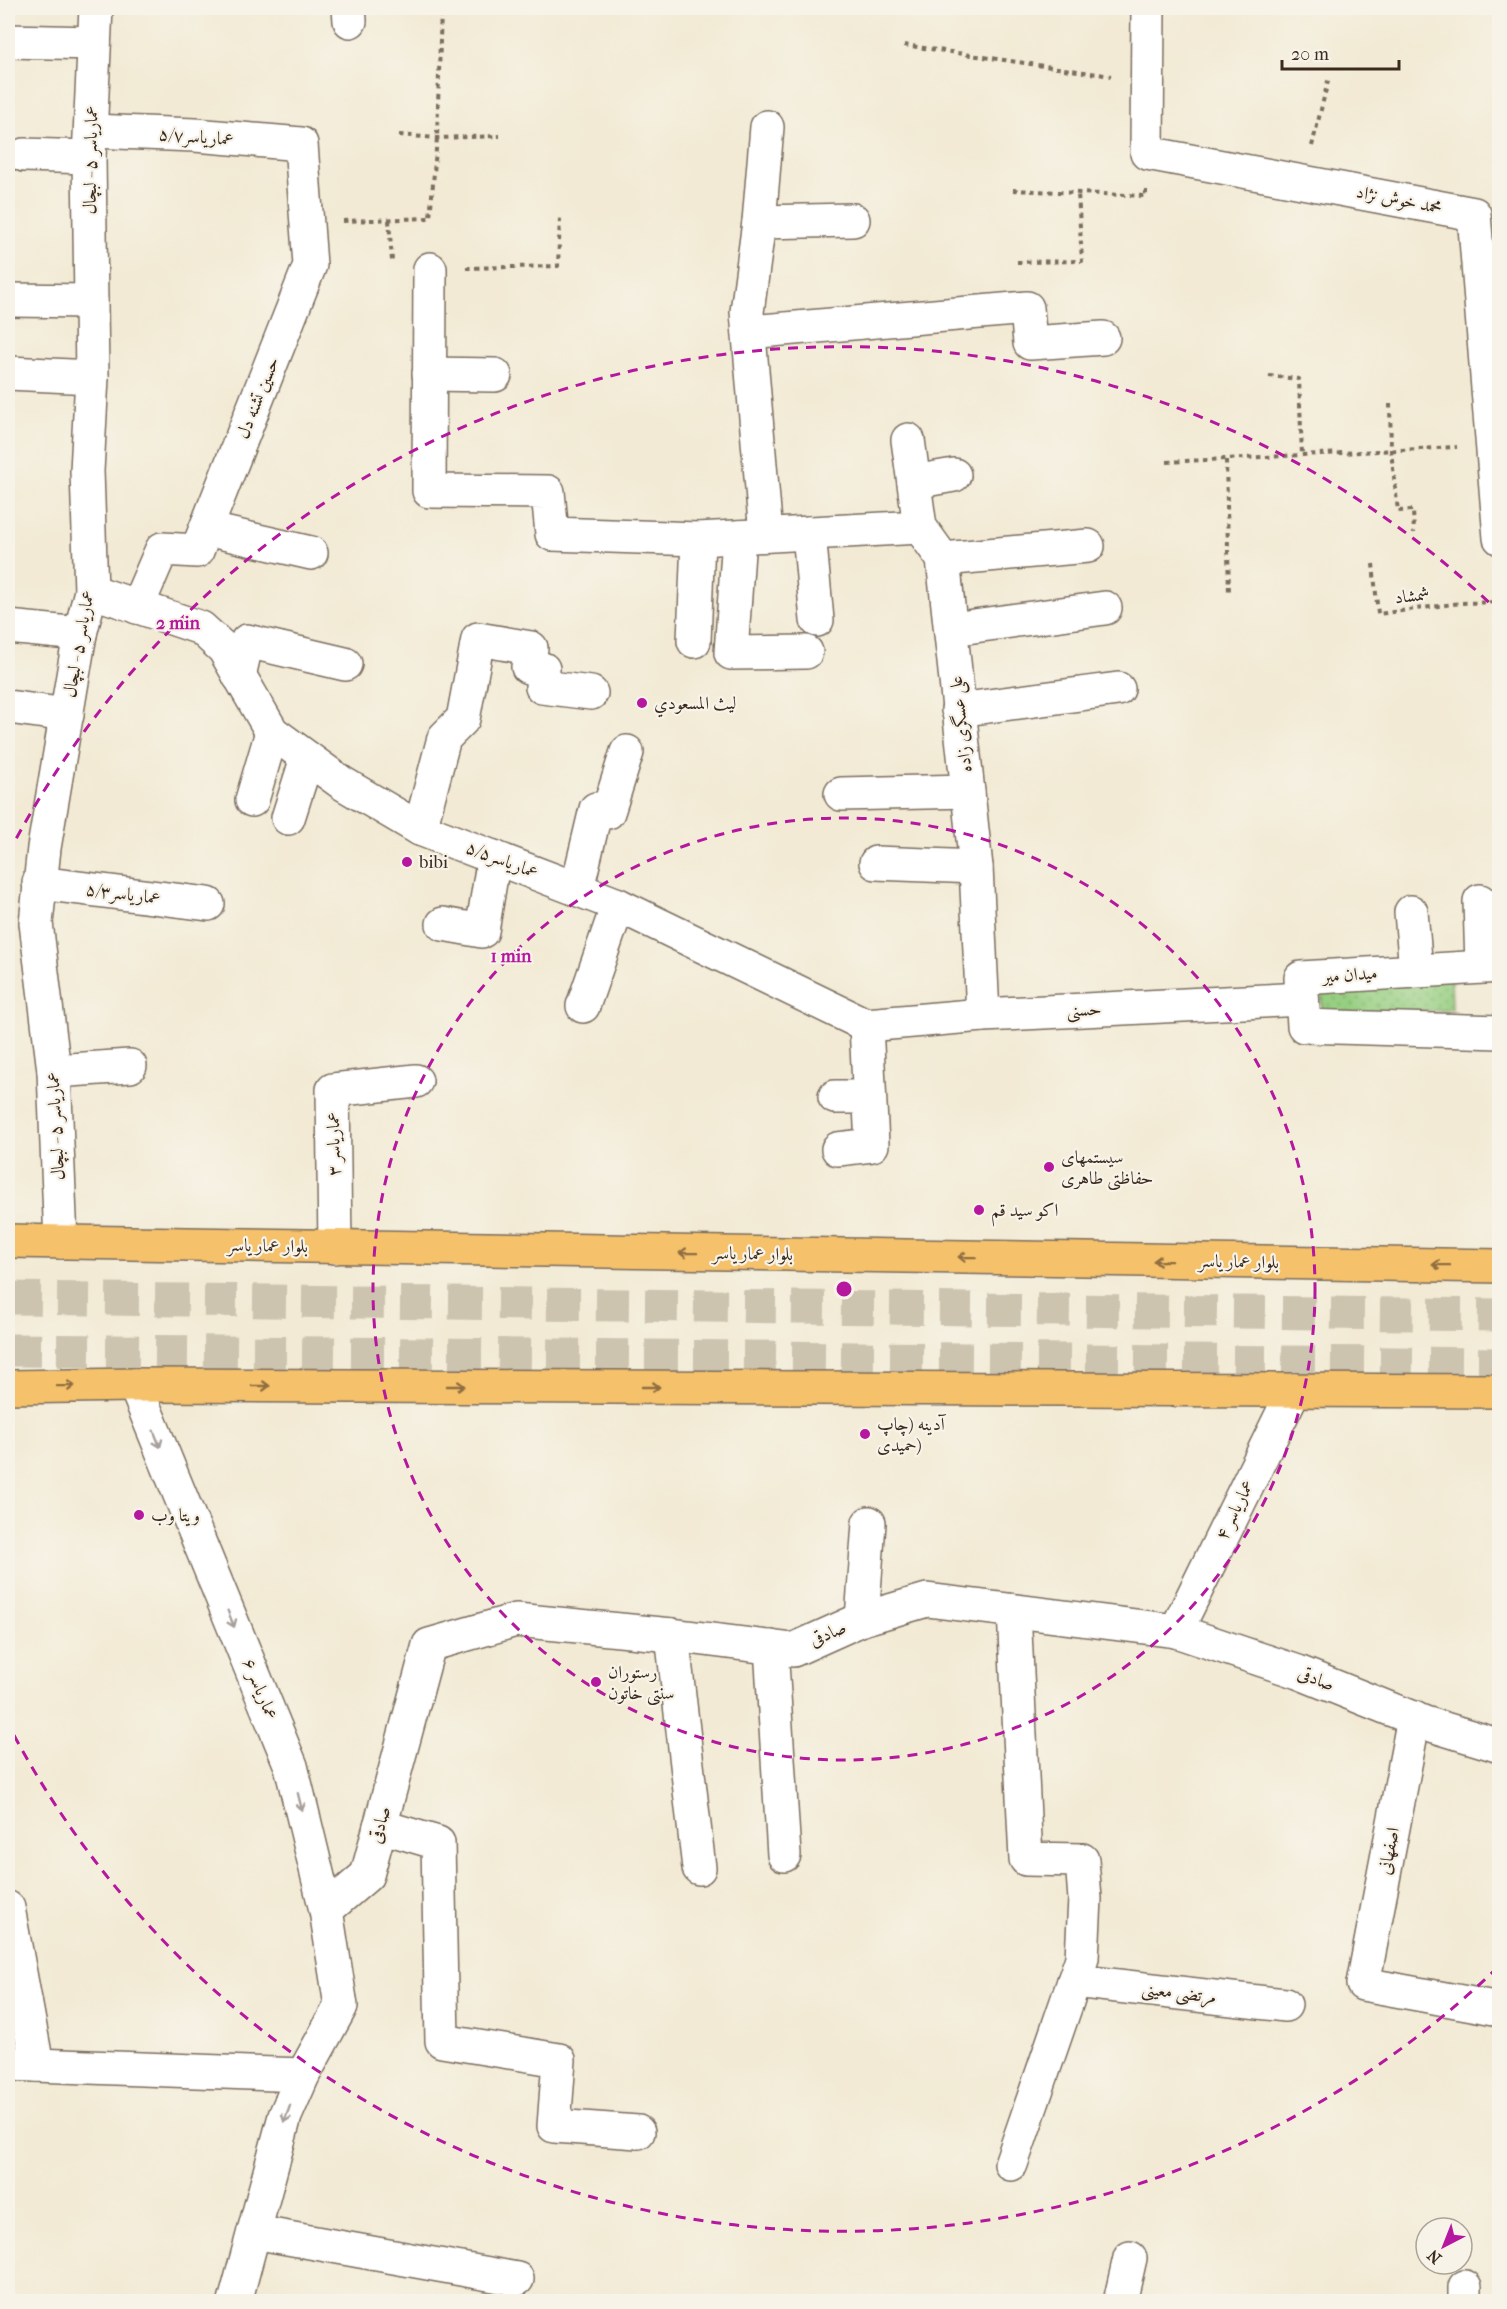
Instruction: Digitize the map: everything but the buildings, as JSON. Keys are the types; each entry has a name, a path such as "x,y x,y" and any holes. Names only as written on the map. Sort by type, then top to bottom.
{"main road":[{"name":"بلوار عمار یاسر","path":"8,1241 1500,1266"},
{"path":"8,1387 135,1385 1500,1391"}],"street":[{"name":"عماریاسر ۵ - لبچال","path":"62,1242 54,1071 22,918 39,883 80,634 91,591 87,471 92,377 90,144 96,8"},
{"path":"1147,153 1148,8"},
{"path":"8,41 94,44"},
{"path":"768,127 747,312 753,536 731,653 807,652"},
{"name":"عماریاسر۵/۷","path":"24,155 90,144 195,135 301,144"},
{"name":"حسین تشنه دل","path":"137,607 162,549 197,551 310,265 301,144"},
{"name":"محمد خوش نژاد","path":"1147,153 1474,214 1500,538"},
{"path":"759,222 854,220"},
{"path":"430,269 429,491 548,492 552,534 698,539 920,527"},
{"path":"9,300 91,300"},
{"path":"749,332 1027,308 1030,343 1102,338"},
{"path":"8,373 92,377"},
{"path":"429,374 495,375"},
{"name":"علی عسگری زاده","path":"908,440 920,527 943,560 976,867 983,1015"},
{"path":"914,482 954,475"},
{"path":"206,529 310,553"},
{"path":"809,533 817,620"},
{"path":"694,641 698,539"},
{"path":"943,560 1088,546"},
{"name":"عماریاسر۵/۵","path":"91,591 201,628 224,649 272,732 342,783 420,829 618,905 866,1025"},
{"path":"951,629 1105,608"},
{"path":"8,627 80,634"},
{"path":"420,829 444,738 463,719 478,639 531,648 528,667 543,669 542,687 591,693"},
{"path":"239,676 247,641 345,664"},
{"path":"958,710 1118,689"},
{"path":"8,708 67,715"},
{"path":"252,800 272,732"},
{"path":"577,889 596,808 608,812 627,752"},
{"path":"288,818 307,758"},
{"path":"841,794 968,791"},
{"path":"443,924 482,931 494,857"},
{"path":"876,863 976,867"},
{"name":"عماریاسر۵/۳","path":"39,883 208,904"},
{"path":"1480,901 1491,966"},
{"path":"583,1006 618,905"},
{"path":"1411,912 1416,970"},
{"name":"میدان میر","path":"1491,966 1301,978 1304,1026 1500,1032"},
{"name":"حسنی","path":"866,1025 983,1015 1302,999"},
{"path":"838,1149 872,1145 866,1025"},
{"path":"54,1071 130,1066"},
{"name":"عماریاسر ۳","path":"335,1247 320,1090 416,1081"},
{"path":"836,1097 869,1097"},
{"name":"عماریاسر ۶","path":"135,1385 291,1766 326,1910 341,2006 303,2075"},
{"name":"عماریاسر ۴","path":"1176,1631 1294,1390"},
{"path":"862,1619 869,1523"},
{"name":"صادقی","path":"326,1910 367,1875 429,1645 516,1620 672,1635 793,1650 862,1619 927,1600 1176,1631 1298,1672 1414,1718 1500,1746"},
{"path":"1011,2164 1082,1958 1085,1899 1082,1860 1026,1858 1014,1611"},
{"path":"672,1635 699,1868"},
{"path":"771,1647 784,1855"},
{"name":"اصفهانی","path":"1414,1718 1363,1984 1500,2009"},
{"path":"380,1826 438,1843 442,2041 559,2060 554,2126 638,2132"},
{"path":"8,1908 22,2065 303,2075 285,2116 236,2301"},
{"name":"مرتضی معینی","path":"1074,1981 1285,2005"},
{"path":"254,2232 517,2279"},
{"path":"1120,2301 1130,2258"}],"path":[{"path":"307,223 430,218 437,138 441,8"},
{"path":"655,15 656,8"},
{"path":"904,45 1148,82"},
{"path":"1303,182 1329,77"},
{"path":"399,135 437,138 500,136"},
{"path":"1013,190 1146,196 1147,153"},
{"path":"1017,262 1082,261 1078,193"},
{"path":"389,220 393,270 558,266 560,218"},
{"path":"1269,376 1299,379 1302,455"},
{"path":"1390,404 1391,451 1398,511 1413,510 1414,533"},
{"path":"1167,462 1492,445"},
{"path":"1226,460 1230,595"},
{"name":"شمشاد","path":"1373,564 1378,614 1461,603 1500,602"}],"green space":[{"path":"1451,979 1452,1010 1322,1015 1321,984"}],"tunnel":[{"path":"8,1298 1500,1315"},
{"path":"8,1350 1500,1364"}],"place":[{"name":"ليث المسعودي","path":"642,703"},
{"name":"bibi","path":"407,862"},
{"name":"سیستمهای حفاظتی طاهری","path":"1049,1167"},
{"name":"اکو سید قم","path":"979,1210"},
{"name":"آدینه (چاپ حمیدی)","path":"865,1434"},
{"name":"ویتا وب","path":"139,1515"},
{"name":"رستوران سنتی خاتون","path":"596,1682"}]}
